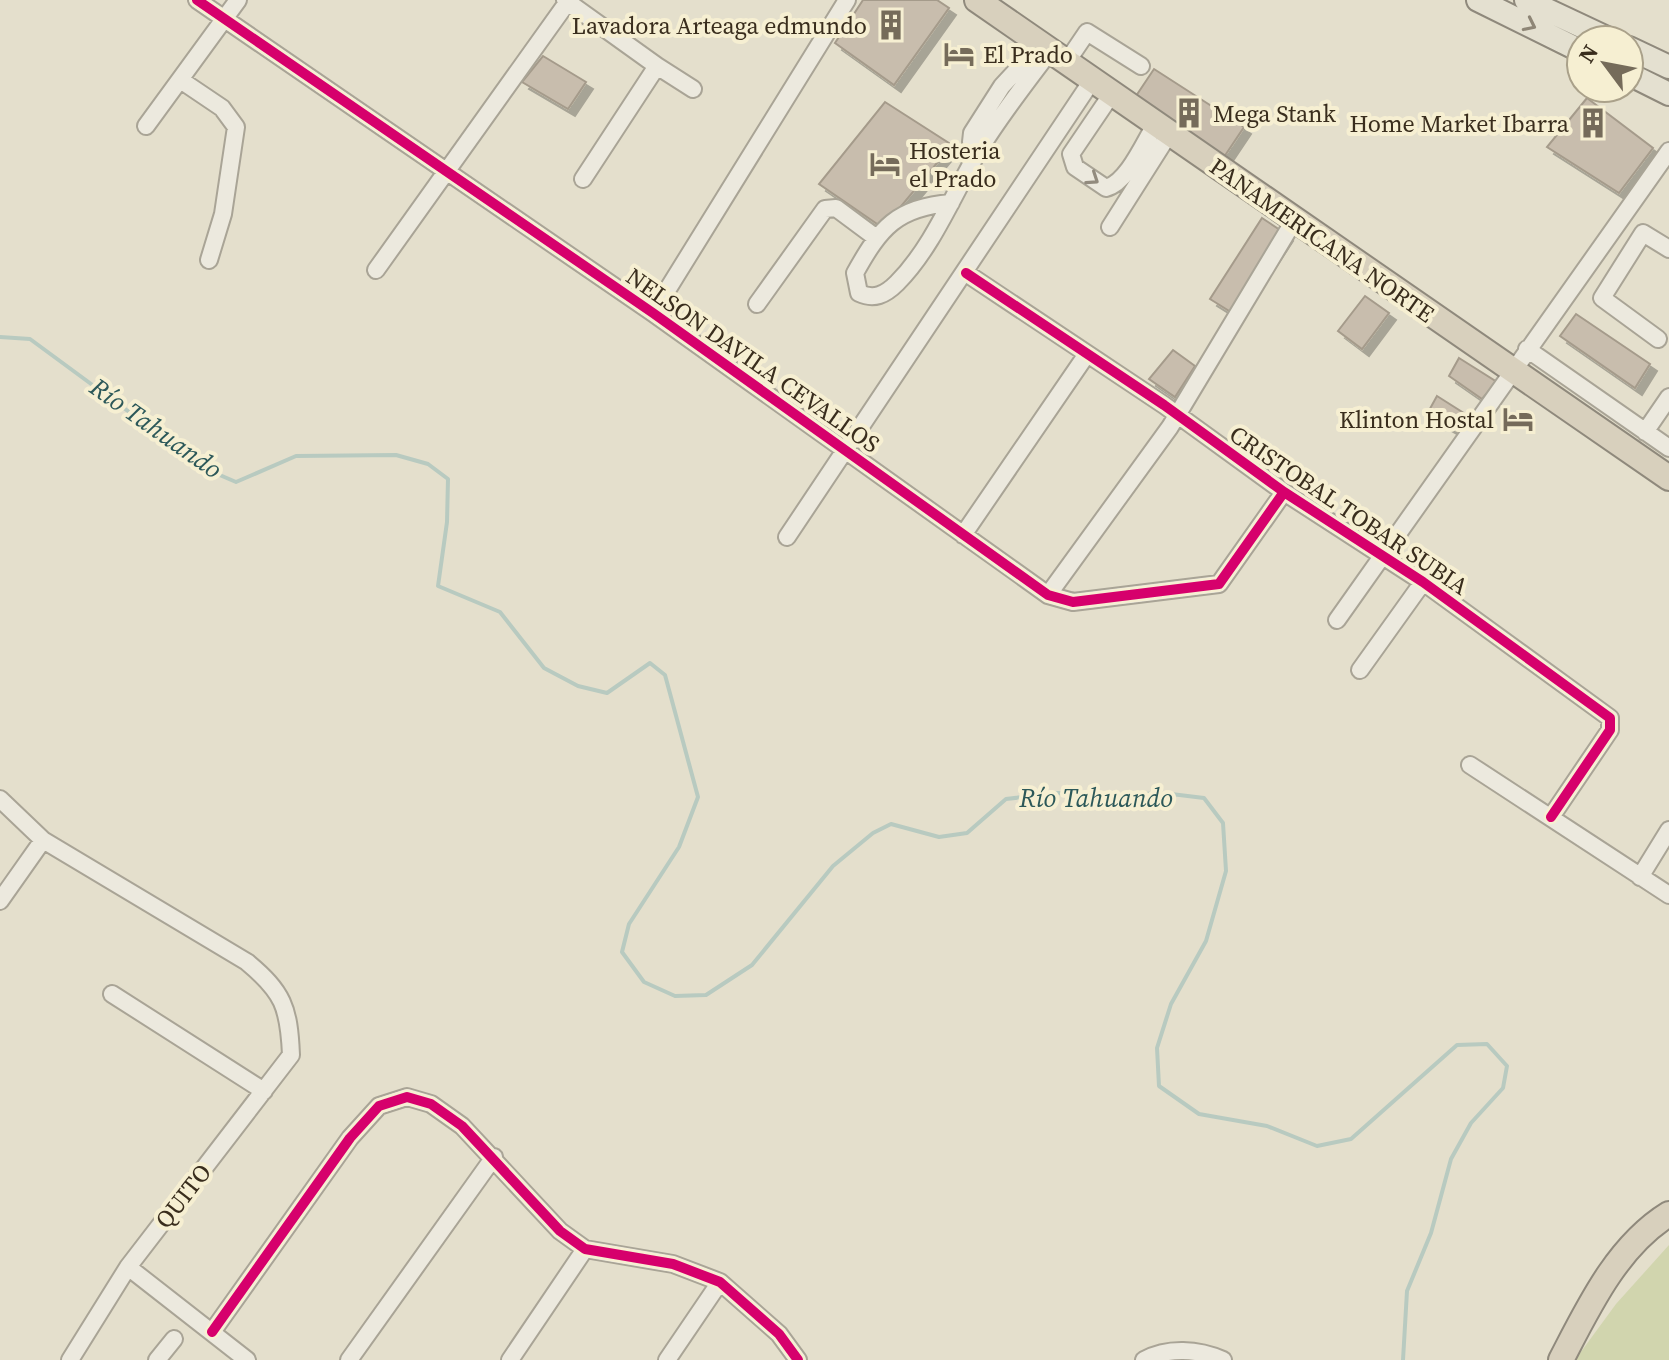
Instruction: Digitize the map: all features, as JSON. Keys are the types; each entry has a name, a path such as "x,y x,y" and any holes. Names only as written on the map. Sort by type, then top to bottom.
{"highway":[{"name":"PANAMERICANA NORTE","path":"977,0 1101,89 1669,478"},
{"path":"1561,1360 1587,1311 1630,1246 1669,1214"}],"main road":[{"path":"1478,0 1565,43"},
{"path":"1526,0 1577,24"},
{"path":"1645,56 1669,67"},
{"path":"1645,82 1669,94"}],"street":[{"name":"NELSON DAVILA CEVALLOS","path":"197,0 653,313 1048,595 1073,602 1219,584 1284,492"},
{"path":"146,126 182,81 238,0"},
{"path":"653,313 847,0"},
{"path":"376,270 448,173 567,1 693,89"},
{"path":"951,203 908,211 875,237 855,273 855,286 869,298 878,297 896,284 951,203 979,151 971,142 972,133 1002,86 1087,32 1141,66"},
{"path":"583,179 657,66"},
{"path":"182,81 222,108 236,127 223,214 209,260"},
{"path":"1101,89 1071,154 1075,167 1106,188 1113,185 1162,129"},
{"path":"787,537 966,273 1101,89"},
{"path":"1110,227 1162,129"},
{"path":"1337,620 1669,151"},
{"path":"757,304 825,209 836,208 875,237"},
{"path":"1621,218 1669,249"},
{"path":"1048,595 1177,415 1295,219"},
{"path":"1643,233 1602,298 1658,339"},
{"name":"CRISTOBAL TOBAR SUBIA","path":"966,273 1177,415 1284,492 1423,582 1610,718 1610,730 1551,817"},
{"path":"1527,349 1669,448"},
{"path":"963,535 1087,354"},
{"path":"1645,432 1667,403"},
{"path":"1360,670 1423,582"},
{"path":"1470,765 1669,895"},
{"path":"0,799 43,840 0,901"},
{"path":"1640,877 1669,830"},
{"name":"QUITO","path":"43,840 247,962 277,987 290,1033 291,1055 128,1267 70,1360"},
{"path":"112,994 264,1091"},
{"path":"212,1332 350,1138 379,1106 407,1097 431,1104 462,1126 560,1231 585,1249 683,1267 720,1282 779,1334 798,1360"},
{"path":"349,1360 494,1157"},
{"path":"510,1360 585,1249"},
{"path":"128,1267 247,1360"},
{"path":"667,1360 720,1282"},
{"path":"157,1360 174,1339"},
{"path":"1144,1360 1161,1352 1176,1351 1223,1360"}],"green space":[{"path":"1669,1245 1669,1360 1575,1360 1616,1304"}],"building":[{"name":"Lavadora Arteaga edmundo","path":"863,0 937,0 949,8 894,85 835,43"},
{"path":"543,56 586,82 568,109 522,82"},
{"name":"Mega Stank","path":"1154,69 1244,127 1224,157 1134,99"},
{"name":"Hosteria el Prado","path":"885,102 952,145 883,228 819,184"},
{"name":"Home Market Ibarra","path":"1582,104 1595,104 1653,148 1619,193 1547,147"},
{"path":"1262,218 1286,234 1234,314 1210,299"},
{"path":"1365,296 1389,313 1362,349 1338,331"},
{"path":"1576,314 1650,364 1635,388 1560,336"},
{"path":"1173,350 1195,366 1175,397 1149,379"},
{"path":"1459,358 1497,382 1482,399 1449,376"},
{"path":"1437,396 1470,417 1457,431 1427,414"}],"waterway":[{"name":"Río Tahuando","path":"0,337 30,339 208,470 236,482 296,456 396,455 428,464 448,479 447,522 438,586 500,612 544,668 578,686 607,693 650,663 665,675 698,797 679,847 629,924 622,952 644,982 675,996 706,995 752,965 833,866 873,833 891,824 939,837 967,833 1006,799 1058,793 1101,796 1163,793 1204,798 1223,823 1226,871 1206,941 1171,1004 1157,1048 1159,1086 1199,1114 1267,1126 1317,1146 1351,1139 1457,1045 1487,1044 1507,1066 1503,1088 1471,1123 1451,1159 1431,1233 1407,1291 1403,1360"}],"cycle path":[{"path":"197,0 653,313 1048,595 1073,602 1219,584 1284,492"},
{"path":"966,273 1164,405 1284,492 1423,582 1610,718 1610,730 1551,817"},
{"path":"212,1332 350,1138 379,1106 407,1097 431,1104 462,1126 560,1231 585,1249 673,1264 720,1282 779,1334 798,1360"}],"place":[{"name":"Lavadora Arteaga edmundo","path":"891,25"},
{"name":"El Prado","path":"959,54"},
{"name":"Mega Stank","path":"1189,113"},
{"name":"Home Market Ibarra","path":"1593,123"},
{"name":"Hosteria el Prado","path":"885,164"},
{"name":"Klinton Hostal","path":"1518,419"}]}
